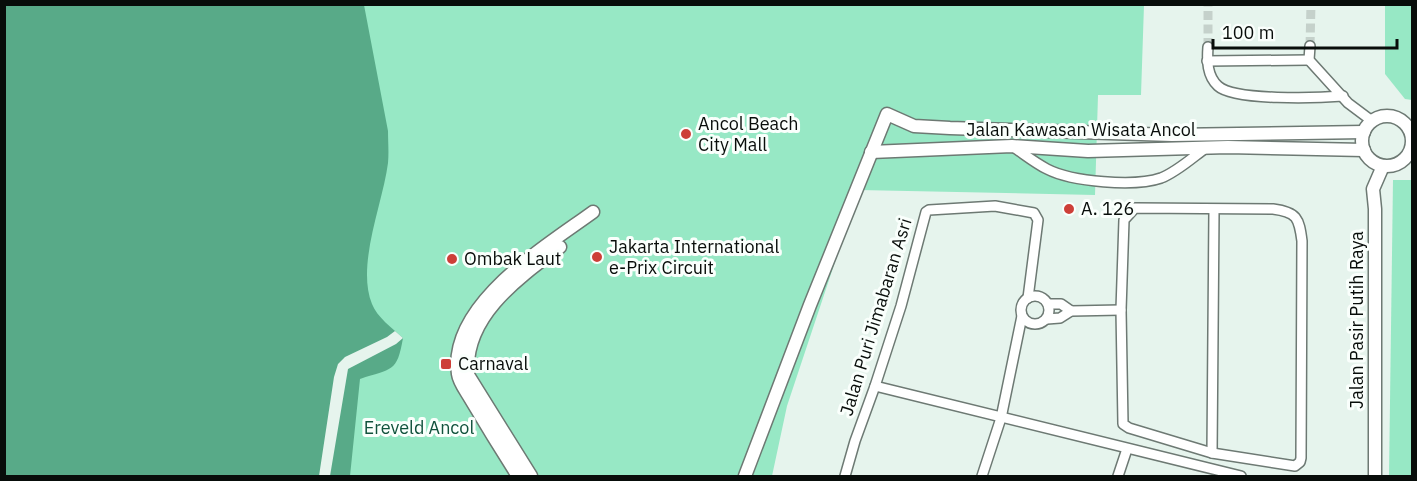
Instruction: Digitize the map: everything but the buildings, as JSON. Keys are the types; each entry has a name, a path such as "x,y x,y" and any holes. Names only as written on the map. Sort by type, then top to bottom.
{"street":[{"path":"1309,60 1310,46"},
{"path":"1208,47 1207,61 1211,78 1227,93 1308,98 1343,96"},
{"path":"1207,61 1309,60 1348,103 1372,121"},
{"name":"Jalan Kawasan Wisata Ancol","path":"1364,132 1172,135 950,128 914,126 887,114 871,152 1012,146 1088,151 1207,147 1364,150"},
{"path":"1391,116 1399,119 1411,131 1411,150 1400,163 1383,166 1371,161 1364,150 1364,132 1372,121 1391,116"},
{"path":"948,148 950,128"},
{"path":"1012,146 1045,169 1076,180 1129,182 1162,178 1207,147"},
{"path":"745,477 871,152"},
{"name":"Jalan Pasir Putih Raya","path":"1375,477 1375,209 1373,189 1383,166"},
{"name":"Jalan Puri Jimabaran Asri","path":"845,477 901,306 926,212 995,206 1030,211 1036,215 1038,220 1028,298"},
{"path":"1135,208 1288,211 1295,215 1300,225 1302,241 1300,462 1295,466 1212,453 1130,428 1124,424 1121,310 1124,220 1135,208"},
{"path":"1212,453 1214,210"},
{"path":"518,477 458,376 458,356 465,332 491,292 516,268 596,215 521,276 498,298 474,336 466,359 468,375 531,477"},
{"path":"982,477 1001,418 1022,316 1021,306 1028,298 1041,297 1048,304 1047,319"},
{"path":"1048,304 1061,304 1071,311"},
{"path":"1022,316 1031,324 1060,318 1071,311 1121,310"},
{"path":"875,386 1241,477"},
{"path":"1118,477 1127,449"}],"green space":[{"name":"Ereveld Ancol","path":"4,5 1144,5 1141,95 1098,95 1095,195 859,190 787,406 772,476 5,476"},
{"path":"1385,5 1412,5 1412,100 1405,99 1385,74"},
{"path":"1393,180 1412,180 1412,476 1389,476"}],"shaded area":[{"path":"4,5 364,5 388,131 388,163 372,234 367,271 368,288 377,313 403,338 398,358 391,368 360,379 350,476 5,476"}],"pier":[{"path":"395,331 403,338 396,344 348,369 330,476 319,476 338,364 345,357"}],"tunnel":[{"path":"1208,4 1208,47"},
{"path":"1310,46 1311,4"}],"place":[{"name":"Ancol Beach City Mall","path":"686,134"},
{"name":"A. 126","path":"1069,209"},
{"name":"Jakarta International e-Prix Circuit","path":"597,257"},
{"name":"Ombak Laut","path":"452,259"},
{"name":"Carnaval","path":"446,364"}]}
